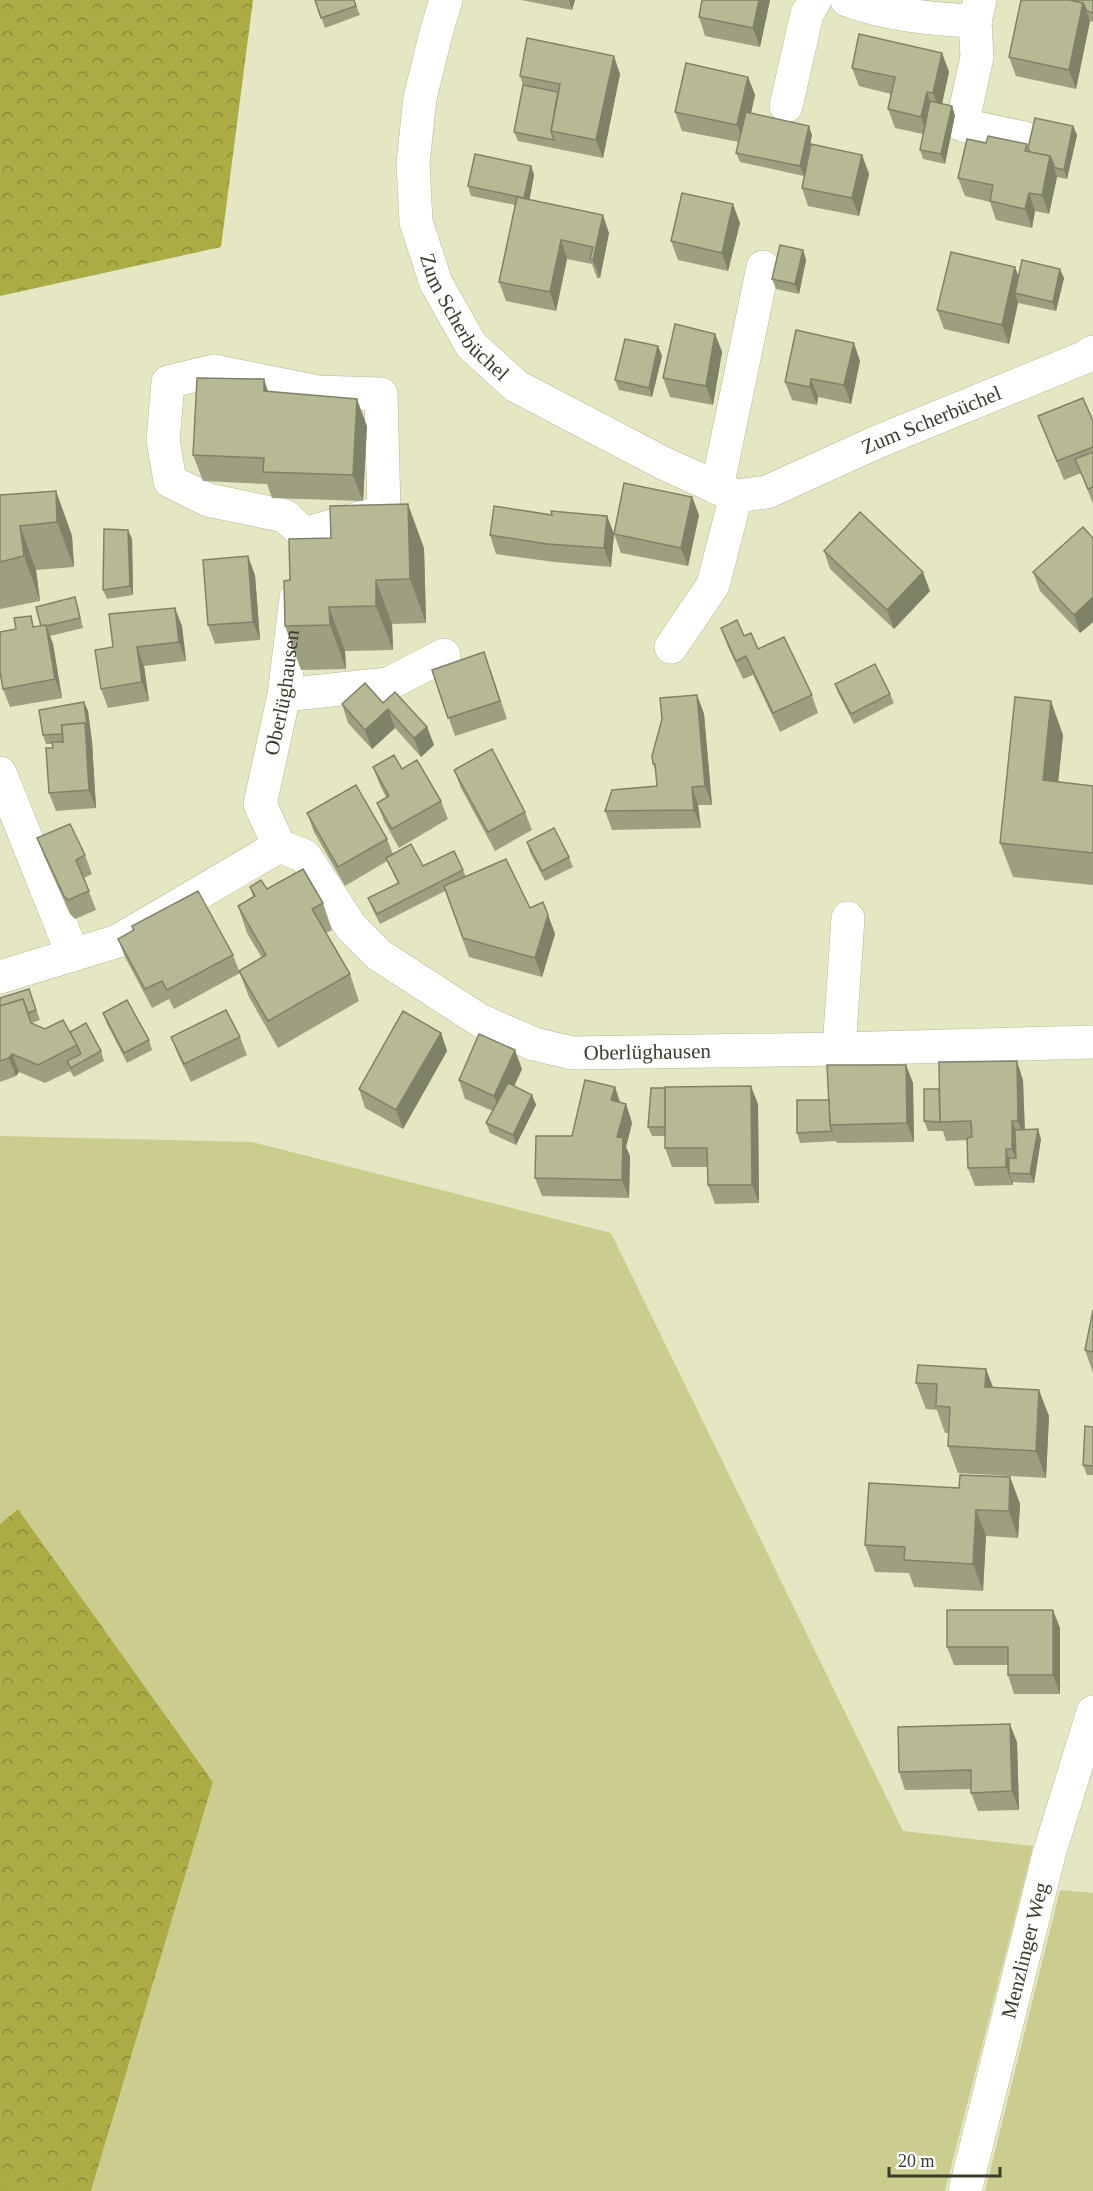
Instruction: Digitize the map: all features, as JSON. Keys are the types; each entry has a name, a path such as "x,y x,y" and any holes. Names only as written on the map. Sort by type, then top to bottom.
{"street":[{"name":"Zum Scherbüchel","path":"446,0 420,98 413,163 416,222 436,283 471,345 516,386 663,463 726,492 768,492 877,442 1093,352"},
{"path":"786,106 807,14 815,0"},
{"path":"847,0 860,5 930,20 978,10 976,57 962,125 1024,138"},
{"path":"671,647 713,585 726,492 764,267"},
{"path":"214,371 317,392 381,394 384,511 304,534 285,516 208,500 170,481 163,440 168,382 214,371"},
{"name":"Oberlüghausen","path":"304,534 284,695 260,804 279,846 305,856 351,927 379,955 481,1021 534,1044 572,1053 1093,1042"},
{"path":"284,695 388,684 444,655"},
{"path":"0,773 73,955"},
{"path":"0,977 118,941 279,846"},
{"path":"839,1049 848,918"},
{"name":"Menzlinger Weg","path":"965,2191 1049,1854 1093,1712"}],"green space":[{"path":"0,0 253,0 221,247 0,296"},
{"path":"0,1136 252,1142 611,1233 903,1831 1033,1846 945,2191 91,2191 213,1782 18,1509 0,1524"},
{"path":"18,1509 213,1782 91,2191 0,2191 0,1524"},
{"path":"1060,1890 1093,1893 1093,2191 985,2191"}],"building":[{"path":"315,0 354,0 356,6 321,18"},
{"path":"702,0 759,0 753,28 699,17"},
{"path":"1021,0 1070,0 1083,3 1069,70 1009,57"},
{"path":"1070,0 1093,0 1093,13 1087,11 1083,3"},
{"path":"859,34 942,53 933,93 927,92 921,117 888,109 895,77 852,68"},
{"path":"527,38 614,56 596,140 551,131 560,84 520,76"},
{"path":"686,63 748,77 737,125 675,112"},
{"path":"523,85 558,92 551,131 554,140 514,132"},
{"path":"930,101 952,106 941,154 920,150"},
{"path":"746,112 809,126 800,166 736,153"},
{"path":"1035,118 1073,126 1064,170 1053,167 1050,156 1030,152 1028,148"},
{"path":"988,136 1027,144 1025,151 1050,156 1042,195 1029,193 1025,209 990,201 993,185 958,178 967,139 986,143"},
{"path":"811,144 862,155 852,198 802,188"},
{"path":"475,154 531,166 524,198 468,186"},
{"path":"682,193 733,204 722,253 671,241"},
{"path":"517,197 603,215 593,260 590,259 593,247 561,240 550,292 499,282"},
{"path":"780,245 803,250 795,284 772,279"},
{"path":"951,252 1015,267 1002,325 937,310"},
{"path":"1022,260 1060,269 1053,302 1015,293"},
{"path":"675,324 715,334 706,386 663,378"},
{"path":"796,330 854,343 844,385 811,379 810,387 785,382"},
{"path":"625,339 658,346 649,388 615,380"},
{"path":"197,378 264,379 264,391 357,399 353,475 263,472 264,458 193,455"},
{"path":"1083,398 1093,421 1093,447 1057,461 1038,416"},
{"path":"1093,452 1093,487 1088,489 1075,459"},
{"path":"624,483 692,497 681,548 614,534"},
{"path":"56,491 57,522 20,526 24,556 0,562 0,495"},
{"path":"408,504 410,579 376,580 376,606 329,607 330,625 285,626 284,581 290,580 289,539 331,538 330,506"},
{"path":"494,506 552,515 551,511 607,516 604,548 547,544 490,535"},
{"path":"860,512 923,572 887,610 824,551"},
{"path":"1083,527 1093,538 1093,597 1074,615 1033,572"},
{"path":"104,529 128,530 130,586 103,590"},
{"path":"248,556 253,622 208,625 203,560"},
{"path":"75,597 80,618 41,626 36,607"},
{"path":"175,608 179,642 137,647 142,682 101,689 95,650 113,647 109,614"},
{"path":"31,616 33,627 46,625 55,679 3,689 0,672 0,632 16,629 14,618"},
{"path":"737,620 744,636 751,633 758,649 784,637 812,695 773,713 746,656 736,661 721,628"},
{"path":"484,652 500,701 448,718 432,670"},
{"path":"875,664 890,694 851,714 835,684"},
{"path":"365,683 383,703 395,692 427,727 414,738 388,709 365,730 342,704"},
{"path":"697,695 705,786 692,787 694,810 605,811 612,790 657,786 652,756 662,719 660,698"},
{"path":"1015,697 1051,701 1043,780 1093,786 1093,853 1000,843"},
{"path":"84,702 88,732 85,723 62,725 62,734 43,735 39,710"},
{"path":"85,723 89,790 49,793 46,748 53,748 52,742 63,742 62,725"},
{"path":"492,749 525,812 488,832 454,770"},
{"path":"394,755 402,769 417,760 441,801 392,829 377,803 389,796 373,767"},
{"path":"356,785 387,839 338,867 307,813"},
{"path":"70,824 85,855 76,860 89,891 68,900 37,838"},
{"path":"554,828 569,857 542,871 527,842"},
{"path":"411,844 423,866 454,851 463,870 377,914 368,898 399,883 386,858"},
{"path":"506,859 530,908 543,902 548,915 535,958 463,938 444,886"},
{"path":"303,869 323,903 312,909 350,974 268,1021 239,971 266,955 238,906 255,896 250,887 261,880 267,889"},
{"path":"198,891 233,955 167,990 162,981 145,989 118,939 134,930 132,926"},
{"path":"29,989 36,1010 28,1013 23,999 0,1006 0,998"},
{"path":"23,999 31,1023 45,1029 63,1020 77,1045 38,1065 12,1054 9,1058 0,1061 0,1006"},
{"path":"127,1000 149,1040 124,1053 103,1013"},
{"path":"226,1010 240,1037 184,1064 171,1037"},
{"path":"403,1011 441,1033 396,1110 359,1089"},
{"path":"86,1023 101,1051 71,1068 67,1061 81,1054 70,1032"},
{"path":"479,1034 515,1050 494,1096 459,1080"},
{"path":"1017,1061 1018,1121 1012,1121 1012,1149 1006,1149 1006,1167 968,1168 967,1138 972,1137 971,1121 940,1122 939,1062"},
{"path":"827,1065 906,1065 907,1123 830,1125"},
{"path":"585,1080 615,1087 611,1100 626,1104 617,1137 623,1138 622,1180 535,1178 536,1136 572,1136"},
{"path":"508,1083 532,1095 513,1135 486,1123"},
{"path":"751,1086 752,1185 708,1185 707,1148 665,1148 665,1087"},
{"path":"651,1088 665,1088 665,1127 648,1127"},
{"path":"924,1089 939,1089 940,1122 924,1121"},
{"path":"797,1100 829,1100 832,1131 797,1133"},
{"path":"1038,1129 1030,1174 1009,1173 1009,1158 1016,1158 1015,1130"},
{"path":"1093,1310 1093,1352 1085,1350"},
{"path":"918,1365 986,1369 985,1387 1039,1390 1036,1451 948,1446 950,1407 936,1406 937,1384 916,1383"},
{"path":"1085,1426 1093,1427 1093,1466 1083,1465"},
{"path":"960,1475 1010,1477 1009,1511 976,1510 973,1564 904,1560 905,1547 865,1545 869,1483 959,1488"},
{"path":"947,1610 1053,1610 1053,1675 1008,1675 1008,1647 947,1647"},
{"path":"1010,1724 1012,1791 971,1793 971,1770 899,1772 898,1727"}]}
